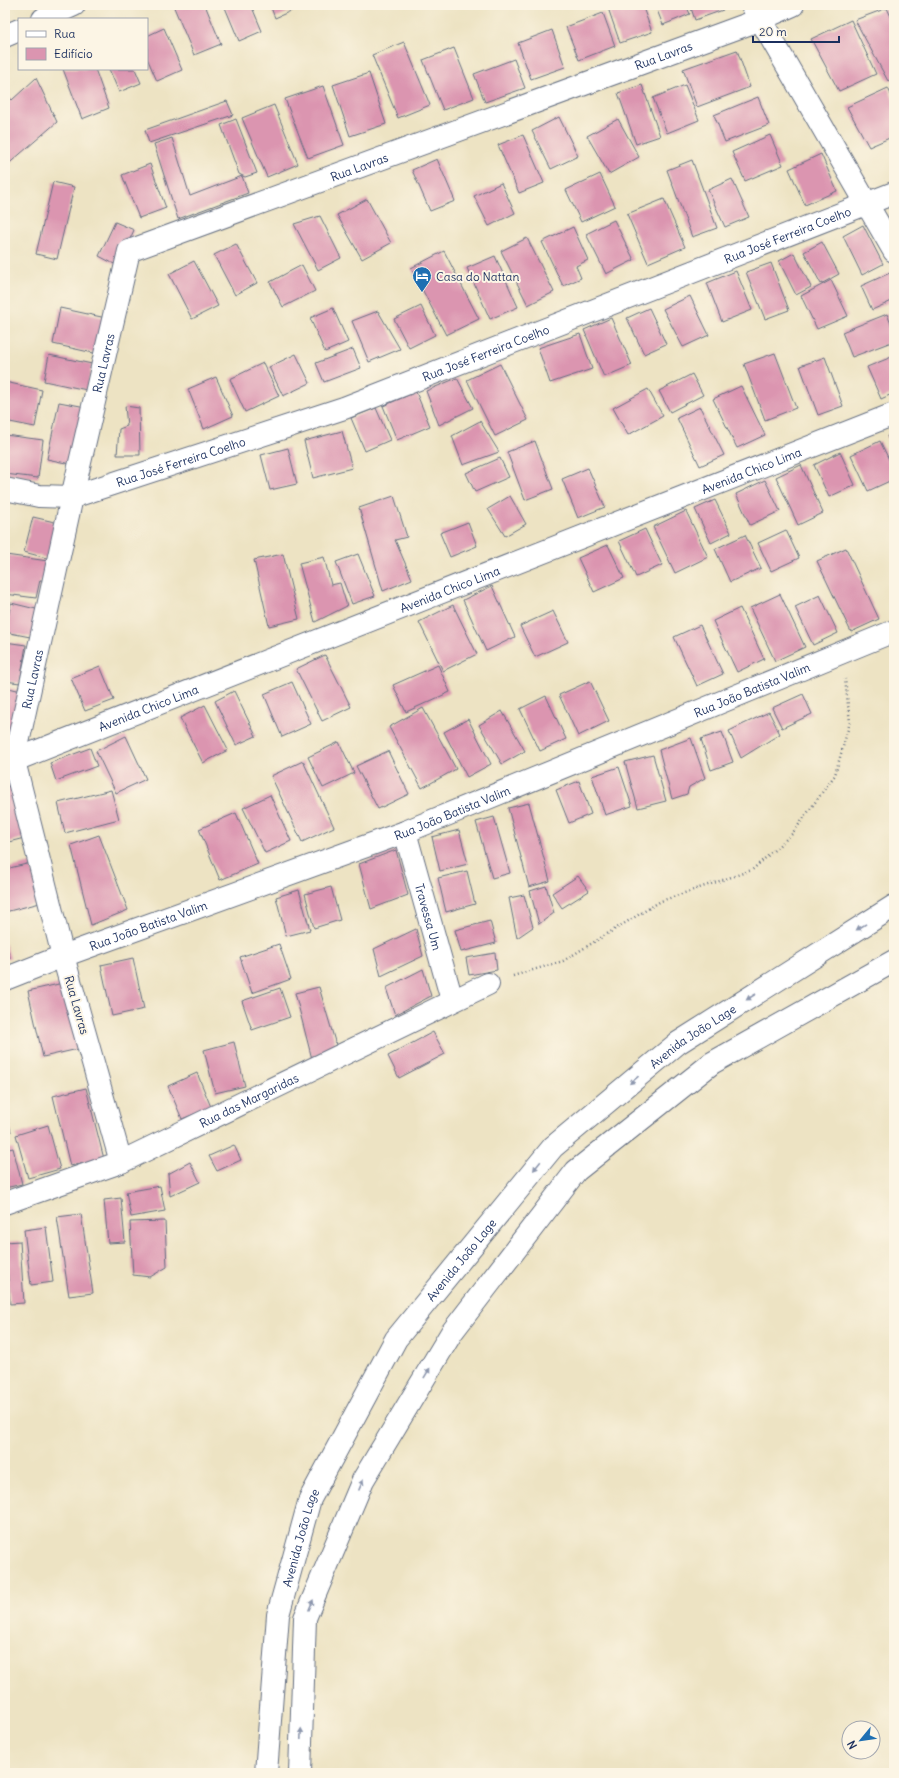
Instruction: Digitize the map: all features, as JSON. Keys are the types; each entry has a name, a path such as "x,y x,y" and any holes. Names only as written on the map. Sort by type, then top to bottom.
{"street":[{"path":"45,18 74,5"},
{"name":"Rua Lavras","path":"120,1162 10,762 129,251 755,13 793,5"},
{"path":"755,13 894,251"},
{"path":"5,36 18,30"},
{"name":"Rua José Ferreira Coelho","path":"5,489 39,496 72,497 344,408 894,193"},
{"name":"Avenida Chico Lima","path":"10,762 894,414"},
{"name":"Rua João Batista Valim","path":"5,979 63,956 405,832 894,631"},
{"name":"Travessa Um","path":"405,832 452,1000"},
{"name":"Avenida João Lage","path":"266,1773 278,1615 310,1499 396,1339 553,1147 678,1043 894,906"},
{"path":"300,1773 305,1618 363,1480 452,1332 576,1171 712,1063 894,960"},
{"name":"Rua das Margaridas","path":"5,1203 120,1162 452,1000 488,984"}],"path":[{"path":"488,984 563,961 661,901 752,870 792,834 835,774 850,722 844,652"}],"building":[{"path":"173,5 205,5 221,44 194,55"},
{"path":"224,5 251,5 262,31 239,41"},
{"path":"270,5 300,5 300,7 275,18"},
{"path":"607,5 642,5 652,32 620,43"},
{"path":"655,5 686,5 690,14 663,25"},
{"path":"690,5 721,5 723,10 695,20"},
{"path":"887,8 894,23 894,79 888,81 855,20"},
{"path":"603,13 615,46 579,60 566,27"},
{"path":"851,20 876,74 839,91 811,39"},
{"path":"164,28 182,70 157,81 148,60 148,36"},
{"path":"552,30 565,67 531,79 518,43"},
{"path":"404,42 430,105 398,118 372,55"},
{"path":"454,48 474,98 443,110 423,60"},
{"path":"737,50 750,87 697,107 683,69"},
{"path":"514,59 525,88 485,102 474,74"},
{"path":"63,70 95,70 109,108 82,119"},
{"path":"109,70 135,70 141,83 119,92"},
{"path":"369,73 386,124 350,136 333,85"},
{"path":"36,78 57,122 5,167 5,93 12,100"},
{"path":"642,85 660,136 636,144 618,93"},
{"path":"685,85 699,120 667,133 653,98"},
{"path":"323,86 344,145 308,158 285,99"},
{"path":"888,88 894,101 894,136 869,147 847,107"},
{"path":"758,97 769,125 725,142 714,115"},
{"path":"227,101 233,115 149,143 145,130"},
{"path":"274,105 298,164 267,177 242,118"},
{"path":"559,117 578,156 551,169 532,131"},
{"path":"236,119 257,173 245,177 239,174 221,125"},
{"path":"618,119 639,157 609,174 587,136"},
{"path":"523,135 544,183 519,193 498,145"},
{"path":"770,135 783,165 745,181 732,152"},
{"path":"172,138 190,196 242,176 248,193 178,219 154,144"},
{"path":"821,154 837,191 805,205 789,169"},
{"path":"437,159 455,201 430,211 412,170"},
{"path":"692,160 717,228 692,237 667,170"},
{"path":"150,164 166,208 139,218 122,175"},
{"path":"600,174 615,206 581,222 566,190"},
{"path":"732,179 749,217 725,227 708,190"},
{"path":"53,182 74,187 57,259 36,254"},
{"path":"501,183 515,213 489,226 474,196"},
{"path":"367,199 391,243 362,259 337,215"},
{"path":"664,199 685,247 648,263 627,214"},
{"path":"320,216 341,258 318,270 294,224"},
{"path":"614,220 634,260 606,274 586,234"},
{"path":"115,222 134,230 118,266 99,256"},
{"path":"863,225 883,264 862,275 843,236"},
{"path":"573,227 588,260 576,266 581,278 563,286 542,242"},
{"path":"527,238 554,292 528,305 501,251"},
{"path":"822,242 839,274 821,284 804,252"},
{"path":"236,244 257,283 235,295 214,255"},
{"path":"444,251 479,319 446,335 411,268"},
{"path":"794,253 811,287 796,295 779,261"},
{"path":"495,256 518,307 490,319 467,268"},
{"path":"194,261 218,306 192,319 169,274"},
{"path":"771,263 789,310 765,319 746,272"},
{"path":"302,265 315,291 283,307 270,282"},
{"path":"736,271 752,310 722,322 707,283"},
{"path":"892,272 894,276 894,300 872,310 861,286"},
{"path":"831,280 848,316 817,329 801,296"},
{"path":"690,296 709,335 683,347 663,309"},
{"path":"421,306 435,335 409,348 394,319"},
{"path":"60,308 106,318 98,354 53,344"},
{"path":"333,308 348,342 325,352 310,318"},
{"path":"649,308 666,344 644,354 627,318"},
{"path":"378,311 400,349 369,362 352,321"},
{"path":"887,314 894,332 894,341 852,357 842,332"},
{"path":"611,318 632,365 604,377 584,330"},
{"path":"580,334 592,369 550,383 538,348"},
{"path":"353,349 361,368 324,382 316,363"},
{"path":"775,353 796,408 765,420 744,364"},
{"path":"296,354 310,383 283,396 269,367"},
{"path":"49,355 92,364 87,390 44,381"},
{"path":"894,356 894,393 881,399 867,367"},
{"path":"825,357 843,406 818,415 800,366"},
{"path":"263,363 279,396 245,412 230,379"},
{"path":"500,364 528,420 495,436 467,380"},
{"path":"692,374 703,395 670,412 659,391"},
{"path":"216,377 233,416 204,429 188,389"},
{"path":"457,378 473,408 439,425 426,391"},
{"path":"5,382 42,390 35,427 5,421"},
{"path":"741,386 765,435 737,448 713,399"},
{"path":"648,389 663,416 628,435 613,408"},
{"path":"416,392 430,426 397,440 383,406"},
{"path":"59,402 86,407 75,465 47,459"},
{"path":"125,406 139,408 140,455 117,455 119,429 127,426"},
{"path":"700,407 724,455 700,466 677,418"},
{"path":"376,408 390,440 365,451 351,418"},
{"path":"480,421 499,452 463,465 452,436"},
{"path":"342,431 352,468 313,478 304,441"},
{"path":"894,433 894,451 887,436"},
{"path":"5,435 43,440 38,478 5,474"},
{"path":"535,441 553,489 525,500 507,452"},
{"path":"880,441 894,470 894,479 868,491 851,455"},
{"path":"288,448 297,484 270,490 261,455"},
{"path":"840,452 855,485 829,497 814,465"},
{"path":"500,458 509,477 475,492 466,473"},
{"path":"801,465 823,513 798,525 776,477"},
{"path":"588,468 605,507 578,518 562,479"},
{"path":"765,480 780,511 750,525 736,494"},
{"path":"394,496 407,537 395,540 412,579 383,591 359,508"},
{"path":"510,496 526,524 505,536 488,509"},
{"path":"715,500 731,533 711,543 695,509"},
{"path":"686,511 708,557 675,573 653,527"},
{"path":"33,517 63,524 54,560 24,552"},
{"path":"468,522 477,546 450,557 440,533"},
{"path":"645,529 662,565 636,577 619,541"},
{"path":"786,530 799,558 771,571 758,543"},
{"path":"745,535 761,568 730,582 715,549"},
{"path":"608,545 624,578 594,592 578,558"},
{"path":"846,548 879,619 851,632 817,561"},
{"path":"283,554 299,619 269,626 254,560"},
{"path":"358,554 375,596 352,604 336,562"},
{"path":"6,555 55,562 50,581 40,580 36,598 5,594"},
{"path":"324,557 331,585 340,583 347,606 315,622 299,563"},
{"path":"492,586 515,637 486,651 463,600"},
{"path":"780,594 805,647 775,661 750,608"},
{"path":"820,595 838,633 813,645 795,607"},
{"path":"11,603 40,610 35,638 5,632"},
{"path":"453,605 477,654 443,671 419,622"},
{"path":"740,608 764,659 737,672 713,621"},
{"path":"553,611 568,642 535,657 520,626"},
{"path":"700,625 723,674 697,686 674,637"},
{"path":"5,642 26,645 20,683 5,681"},
{"path":"325,655 351,707 322,721 296,669"},
{"path":"438,665 450,692 406,712 393,685"},
{"path":"100,666 114,700 85,711 71,678"},
{"path":"590,681 609,721 578,736 559,695"},
{"path":"292,682 311,724 282,737 264,694"},
{"path":"5,687 21,691 11,737 5,735"},
{"path":"234,691 256,736 236,745 215,701"},
{"path":"803,694 812,714 782,728 772,708"},
{"path":"546,696 566,739 540,751 520,709"},
{"path":"205,705 228,750 203,763 180,718"},
{"path":"423,708 456,769 422,788 389,727"},
{"path":"502,711 525,751 502,764 479,725"},
{"path":"769,712 780,734 741,758 729,731"},
{"path":"468,719 491,764 467,777 444,732"},
{"path":"722,732 733,762 711,770 701,739"},
{"path":"126,736 146,779 116,793 96,751"},
{"path":"691,738 705,778 689,787 687,794 672,799 659,750"},
{"path":"339,742 354,773 323,788 308,757"},
{"path":"90,748 97,766 56,781 50,763"},
{"path":"388,751 409,794 378,809 356,766"},
{"path":"653,755 666,801 638,808 625,762"},
{"path":"303,761 334,827 302,842 271,776"},
{"path":"619,767 632,806 605,815 592,776"},
{"path":"579,781 591,814 569,823 556,790"},
{"path":"15,785 28,837 5,843 5,787"},
{"path":"111,790 119,819 65,833 58,803"},
{"path":"270,795 291,841 265,853 243,808"},
{"path":"529,803 550,881 529,887 508,808"},
{"path":"236,813 258,864 220,880 199,829"},
{"path":"494,817 510,873 492,878 476,822"},
{"path":"459,830 468,864 440,871 432,837"},
{"path":"99,835 128,910 91,925 71,845"},
{"path":"396,850 408,895 371,909 359,864"},
{"path":"31,863 40,903 5,912 5,869"},
{"path":"467,871 475,904 446,912 438,878"},
{"path":"578,876 589,891 562,908 552,893"},
{"path":"546,886 554,913 539,924 530,891"},
{"path":"331,887 340,920 314,928 305,894"},
{"path":"299,890 310,930 286,936 276,897"},
{"path":"524,895 533,927 517,938 509,898"},
{"path":"490,921 496,943 461,952 455,930"},
{"path":"416,929 423,956 381,976 374,949"},
{"path":"5,943 10,958 5,959"},
{"path":"279,944 291,979 252,993 240,957"},
{"path":"495,953 497,970 469,975 466,958"},
{"path":"133,958 144,1009 112,1016 101,965"},
{"path":"423,969 431,996 395,1015 386,988"},
{"path":"63,983 78,1049 43,1057 28,991"},
{"path":"319,987 336,1045 312,1059 295,993"},
{"path":"280,988 290,1017 252,1030 242,1001"},
{"path":"433,1032 445,1054 399,1078 388,1056"},
{"path":"234,1042 245,1086 215,1093 204,1050"},
{"path":"197,1073 211,1107 182,1119 168,1086"},
{"path":"86,1088 104,1159 70,1166 53,1096"},
{"path":"5,1109 11,1132 5,1133"},
{"path":"48,1125 60,1169 28,1178 16,1135"},
{"path":"234,1145 241,1160 217,1171 209,1156"},
{"path":"13,1148 22,1184 5,1188 5,1150"},
{"path":"190,1162 200,1182 170,1196 168,1174"},
{"path":"160,1186 165,1211 131,1217 126,1192"},
{"path":"121,1198 125,1242 108,1243 104,1200"},
{"path":"81,1214 93,1293 69,1296 57,1217"},
{"path":"165,1221 167,1267 150,1277 133,1275 130,1222"},
{"path":"46,1227 53,1282 31,1285 24,1230"},
{"path":"20,1241 24,1303 10,1304 5,1242"}],"place":[{"name":"Casa do Nattan","path":"422,293"}]}
